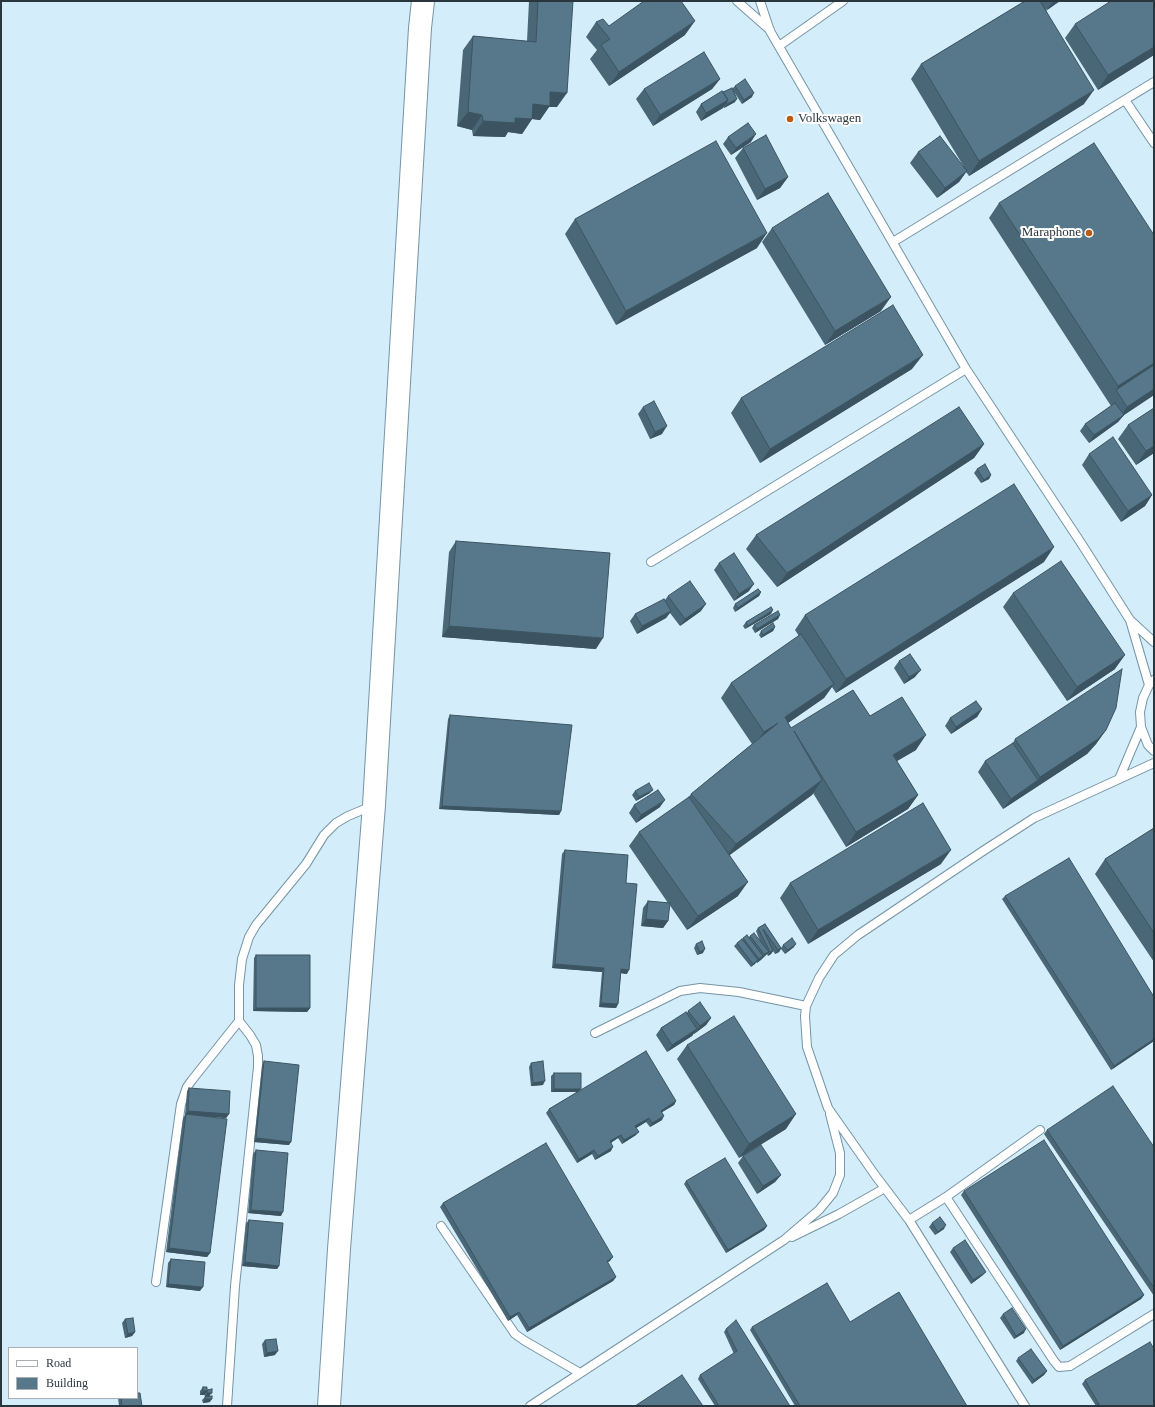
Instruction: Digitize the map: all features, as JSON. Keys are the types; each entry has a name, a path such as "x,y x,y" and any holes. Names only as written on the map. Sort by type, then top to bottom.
{"main road":[{"path":"329,1406 339,1241 374,805 420,28 423,1"}],"lane":[{"path":"737,1 770,30"},
{"path":"760,1 770,30 966,369 1077,536 1130,620 1152,682 1143,698 1140,712 1141,727 1148,745 1154,751"},
{"path":"779,46 843,1"},
{"path":"893,242 1154,82"},
{"path":"1125,100 1154,142"},
{"path":"651,562 966,369"},
{"path":"1130,620 1154,642"},
{"path":"1119,779 1141,727"},
{"path":"530,1406 696,1299 784,1240 819,1210 833,1194 840,1175 840,1153 828,1108 807,1047 805,1016 806,1006 819,978 834,955 858,935 1034,818 1154,763"},
{"path":"227,1406 236,1286 258,1067 256,1045 239,1021 239,985 242,959 249,937 256,925 306,864 324,835 336,823 374,805"},
{"path":"595,1033 680,991 700,988 739,992 806,1006"},
{"path":"156,1282 181,1104 187,1087 239,1021"},
{"path":"828,1108 909,1220 1025,1406"},
{"path":"909,1220 946,1197 1040,1130"},
{"path":"784,1240 839,1214 885,1188"},
{"path":"946,1197 1059,1367 1070,1366 1154,1314"},
{"path":"440,1226 515,1334 580,1373"}],"building":[{"path":"538,1 573,1 567,93 550,92 550,106 533,104 532,119 515,118 515,123 483,121 482,115 468,112 473,36 536,42"},
{"path":"644,1 681,1 695,21 619,72 601,45 610,39 596,22 603,19 609,26"},
{"path":"1025,1 1040,1 1094,90 979,161 921,64"},
{"path":"1111,1 1154,1 1154,47 1108,75 1075,24"},
{"path":"704,52 720,79 660,115 644,89"},
{"path":"745,79 754,93 744,100 735,86"},
{"path":"732,88 737,99 727,104 726,103 728,100 723,92"},
{"path":"722,91 728,100 706,113 701,104"},
{"path":"748,123 756,134 736,148 728,137"},
{"path":"766,135 788,177 765,189 743,148"},
{"path":"940,136 967,171 945,188 918,152"},
{"path":"716,141 767,233 626,311 575,219"},
{"path":"1094,143 1154,235 1154,363 1118,386 999,203"},
{"path":"828,193 891,297 835,331 772,228"},
{"path":"893,305 923,355 770,449 741,398"},
{"path":"1154,365 1154,389 1127,407 1116,390"},
{"path":"654,401 667,426 655,432 643,407"},
{"path":"1115,403 1124,415 1094,435 1085,424"},
{"path":"959,407 984,444 787,573 756,535"},
{"path":"1154,408 1154,446 1146,451 1128,425"},
{"path":"1113,437 1152,495 1128,511 1089,454"},
{"path":"985,464 991,475 984,480 977,469"},
{"path":"1014,484 1054,547 846,679 805,615"},
{"path":"456,541 610,553 603,638 449,626"},
{"path":"734,553 754,584 739,594 719,563"},
{"path":"1061,561 1125,655 1077,687 1013,593"},
{"path":"690,581 706,604 685,619 668,596"},
{"path":"758,589 761,592 738,608 735,604"},
{"path":"664,599 671,611 642,626 635,614"},
{"path":"771,607 773,610 748,626 746,622"},
{"path":"778,611 780,615 757,629 754,625"},
{"path":"773,623 775,627 763,635 761,631"},
{"path":"801,634 834,684 785,717 791,728 853,690 870,716 902,697 926,735 893,755 918,795 856,832 794,731 822,780 736,844 691,794 778,723 764,732 731,683"},
{"path":"910,654 921,670 909,677 899,661"},
{"path":"1122,669 1116,708 1106,730 1098,739 1040,777 1015,739"},
{"path":"976,701 982,709 956,727 950,718"},
{"path":"450,715 572,725 561,811 442,806"},
{"path":"1013,743 1038,780 1011,799 985,761"},
{"path":"649,783 653,790 639,797 635,791"},
{"path":"658,790 665,800 641,815 634,805"},
{"path":"689,797 748,882 698,916 639,832"},
{"path":"923,803 951,850 818,930 790,883"},
{"path":"1154,828 1154,933 1105,859"},
{"path":"565,850 628,855 626,883 637,884 629,970 621,969 618,1004 601,1003 604,968 555,964"},
{"path":"1069,858 1154,997 1154,1039 1114,1066 1005,896"},
{"path":"648,901 670,903 668,921 646,919"},
{"path":"765,924 781,948 778,950 763,929 773,951 770,952 758,928"},
{"path":"754,933 769,952 764,954 750,936"},
{"path":"747,935 763,956 759,959 743,938"},
{"path":"792,938 796,944 788,950 783,945"},
{"path":"742,939 758,960 753,964 737,943"},
{"path":"702,941 705,949 700,952 696,944"},
{"path":"256,955 310,955 310,1008 256,1008"},
{"path":"700,1002 711,1018 700,1026 688,1011"},
{"path":"686,1012 697,1029 672,1045 661,1028"},
{"path":"734,1016 796,1114 749,1144 687,1045"},
{"path":"646,1051 676,1101 661,1111 664,1116 652,1123 649,1118 635,1126 639,1132 624,1140 621,1135 610,1141 613,1147 598,1156 594,1150 579,1159 549,1109"},
{"path":"264,1061 299,1065 291,1142 256,1138"},
{"path":"543,1061 545,1081 533,1083 531,1063"},
{"path":"554,1073 581,1073 581,1089 554,1089"},
{"path":"1113,1086 1154,1147 1154,1288 1047,1130"},
{"path":"189,1088 230,1091 229,1114 188,1111"},
{"path":"186,1114 227,1119 210,1253 169,1248"},
{"path":"1044,1140 1144,1295 1063,1346 964,1191"},
{"path":"546,1143 613,1257 607,1261 616,1277 529,1328 519,1312 510,1317 443,1203"},
{"path":"761,1145 781,1175 763,1186 743,1156"},
{"path":"256,1150 288,1153 283,1212 251,1210"},
{"path":"725,1158 767,1226 728,1250 686,1181"},
{"path":"940,1217 946,1225 938,1232 932,1223"},
{"path":"249,1220 283,1223 279,1266 245,1262"},
{"path":"965,1240 986,1272 973,1280 953,1248"},
{"path":"171,1259 205,1262 203,1287 168,1284"},
{"path":"827,1283 850,1322 899,1292 967,1406 800,1406 752,1327"},
{"path":"1012,1308 1026,1329 1016,1336 1003,1314"},
{"path":"133,1318 135,1332 128,1334 125,1319"},
{"path":"736,1320 790,1406 719,1406 700,1375 737,1351 726,1329"},
{"path":"276,1339 278,1351 267,1353 265,1340"},
{"path":"1150,1342 1154,1349 1154,1406 1100,1406 1085,1380"},
{"path":"1031,1349 1047,1371 1034,1380 1018,1358"},
{"path":"682,1375 703,1406 635,1406"},
{"path":"203,1387 207,1387 207,1391 203,1391"},
{"path":"212,1389 212,1393 207,1393 207,1390"},
{"path":"138,1393 140,1393 142,1406 122,1406 121,1399 138,1399"},
{"path":"212,1396 212,1399 205,1399 205,1397"}],"place":[{"name":"Volkswagen","path":"790,119"},
{"name":"Maraphone","path":"1089,233"}]}
